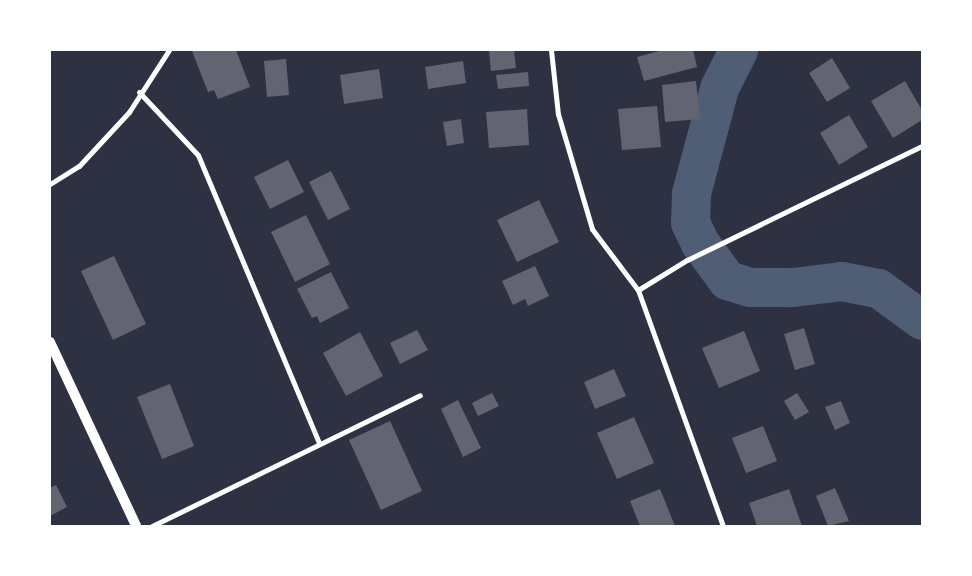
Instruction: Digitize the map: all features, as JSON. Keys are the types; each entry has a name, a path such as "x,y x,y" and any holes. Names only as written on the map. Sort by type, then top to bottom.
{"main road":[{"path":"50,342 136,526"}],"street":[{"path":"50,184 79,166 129,112 139,92 169,50"},
{"path":"551,50 558,114 592,229 638,290 723,526"},
{"path":"139,92 198,155 319,443"},
{"path":"638,290 687,260 922,146"},
{"path":"152,526 420,395"}],"building":[{"path":"236,50 250,87 218,99 214,90 208,92 192,51"},
{"path":"514,50 516,68 491,71 489,51"},
{"path":"663,50 693,50 697,67 644,81 637,57"},
{"path":"832,58 850,88 827,102 809,73"},
{"path":"286,59 289,95 267,97 264,61"},
{"path":"463,61 466,83 428,89 425,67"},
{"path":"379,69 383,98 344,104 340,75"},
{"path":"528,72 529,86 498,89 496,75"},
{"path":"696,81 700,119 665,122 662,85"},
{"path":"905,81 922,110 922,120 893,138 871,101"},
{"path":"657,106 661,147 622,150 618,109"},
{"path":"527,109 529,145 489,148 486,112"},
{"path":"849,115 868,147 839,165 820,133"},
{"path":"461,119 464,143 447,146 443,122"},
{"path":"288,160 304,192 270,209 254,177"},
{"path":"331,171 350,209 328,220 309,182"},
{"path":"539,200 559,242 517,262 497,220"},
{"path":"306,215 330,264 295,282 271,232"},
{"path":"114,256 146,324 113,340 81,271"},
{"path":"535,266 549,296 528,306 525,299 513,305 502,281"},
{"path":"331,272 349,308 320,323 317,316 312,318 297,289"},
{"path":"804,328 815,364 795,370 784,334"},
{"path":"417,330 428,350 400,364 390,343"},
{"path":"744,331 760,371 719,388 702,348"},
{"path":"360,332 383,376 346,396 323,353"},
{"path":"614,369 626,396 595,409 584,382"},
{"path":"170,384 194,446 162,459 137,397"},
{"path":"492,393 499,406 478,416 472,403"},
{"path":"797,393 809,412 795,420 784,401"},
{"path":"458,400 481,448 463,457 441,409"},
{"path":"841,401 850,423 835,430 825,407"},
{"path":"634,417 654,463 617,479 597,433"},
{"path":"390,421 422,491 381,510 349,440"},
{"path":"763,426 777,461 746,473 732,438"},
{"path":"56,485 67,507 50,516 50,488"},
{"path":"835,488 849,521 828,526 816,496"},
{"path":"660,489 675,526 640,526 630,501"},
{"path":"789,489 802,526 757,526 749,503"}],"waterway":[{"path":"738,50 719,88 691,193 690,222 700,243 727,280 750,287 793,287 841,281 878,288 922,320"}]}
